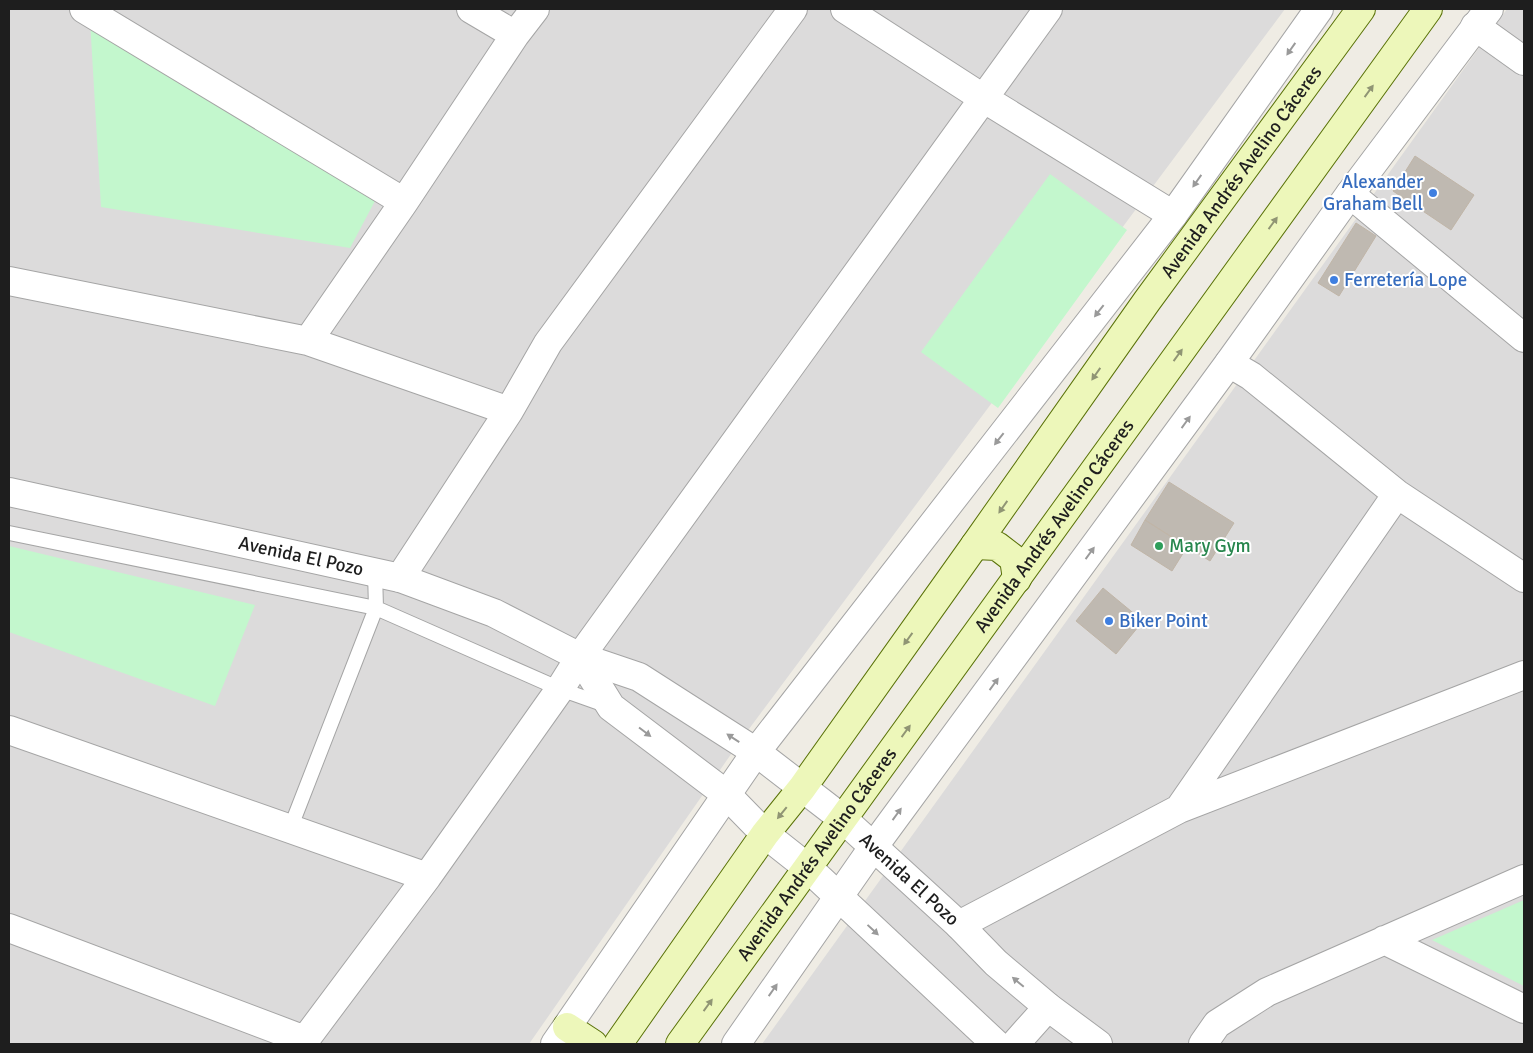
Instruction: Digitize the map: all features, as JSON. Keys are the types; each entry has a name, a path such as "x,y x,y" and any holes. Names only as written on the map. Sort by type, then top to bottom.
{"main road":[{"name":"Avenida Andrés Avelino Cáceres","path":"618,1044 765,834 802,788 1147,301 1361,9"},
{"name":"Avenida Andrés Avelino Cáceres","path":"680,1044 1428,9"},
{"path":"975,545 997,546 1014,559 1017,578"},
{"path":"561,1036 593,1044"}],"street":[{"path":"84,9 404,202"},
{"path":"471,9 514,35"},
{"path":"308,341 404,202 514,35 535,9"},
{"path":"387,575 509,411 548,343 793,9"},
{"path":"844,9 983,98 1173,215"},
{"path":"9,928 304,1042 427,877 560,689 580,657 1048,9"},
{"path":"561,1036 756,752 1173,215 1319,9"},
{"path":"736,1044 874,846 1229,363 1350,194 1482,17 1524,61"},
{"path":"1350,194 1524,338"},
{"path":"9,282 308,341 509,411"},
{"path":"1229,363 1251,376 1397,494 1524,578"},
{"name":"Avenida El Pozo","path":"9,492 387,575 494,613 580,657 639,677 756,752 843,819 959,925 996,964 1048,1007 1098,1044"},
{"path":"1179,809 1397,494"},
{"path":"580,657 611,707 726,794 765,834 808,868 996,1044"},
{"path":"959,925 1179,809 1524,675"},
{"path":"9,730 427,877"},
{"path":"1203,1044 1217,1024 1267,992 1524,880"},
{"path":"1384,940 1524,1009"},
{"path":"1016,1044 1048,1007"}],"lane":[{"path":"9,533 376,608 560,689 611,707"},
{"path":"290,829 387,575"}],"shaded area":[{"path":"9,9 1285,9 743,737 529,1044 9,1044"},
{"path":"1507,9 1524,9 1524,1044 762,1044"}],"green space":[{"path":"90,20 376,199 350,248 101,207"},
{"path":"1050,174 1127,230 998,408 921,352"},
{"path":"9,546 255,605 215,706 9,632"},
{"path":"1524,900 1524,986 1432,940"}],"building":[{"name":"Alexander Graham Bell","path":"1415,156 1474,195 1451,230 1393,191"},
{"path":"1356,223 1376,236 1339,296 1318,283"},
{"path":"1169,482 1234,523 1210,561 1145,520"},
{"name":"Mary Gym","path":"1145,520 1187,547 1172,571 1131,545"},
{"name":"Biker Point","path":"1103,588 1143,621 1116,654 1076,621"}],"place":[{"name":"Alexander Graham Bell","path":"1433,193"},
{"name":"Ferretería Lope","path":"1334,280"},
{"name":"Mary Gym","path":"1159,546"},
{"name":"Biker Point","path":"1109,621"}]}
